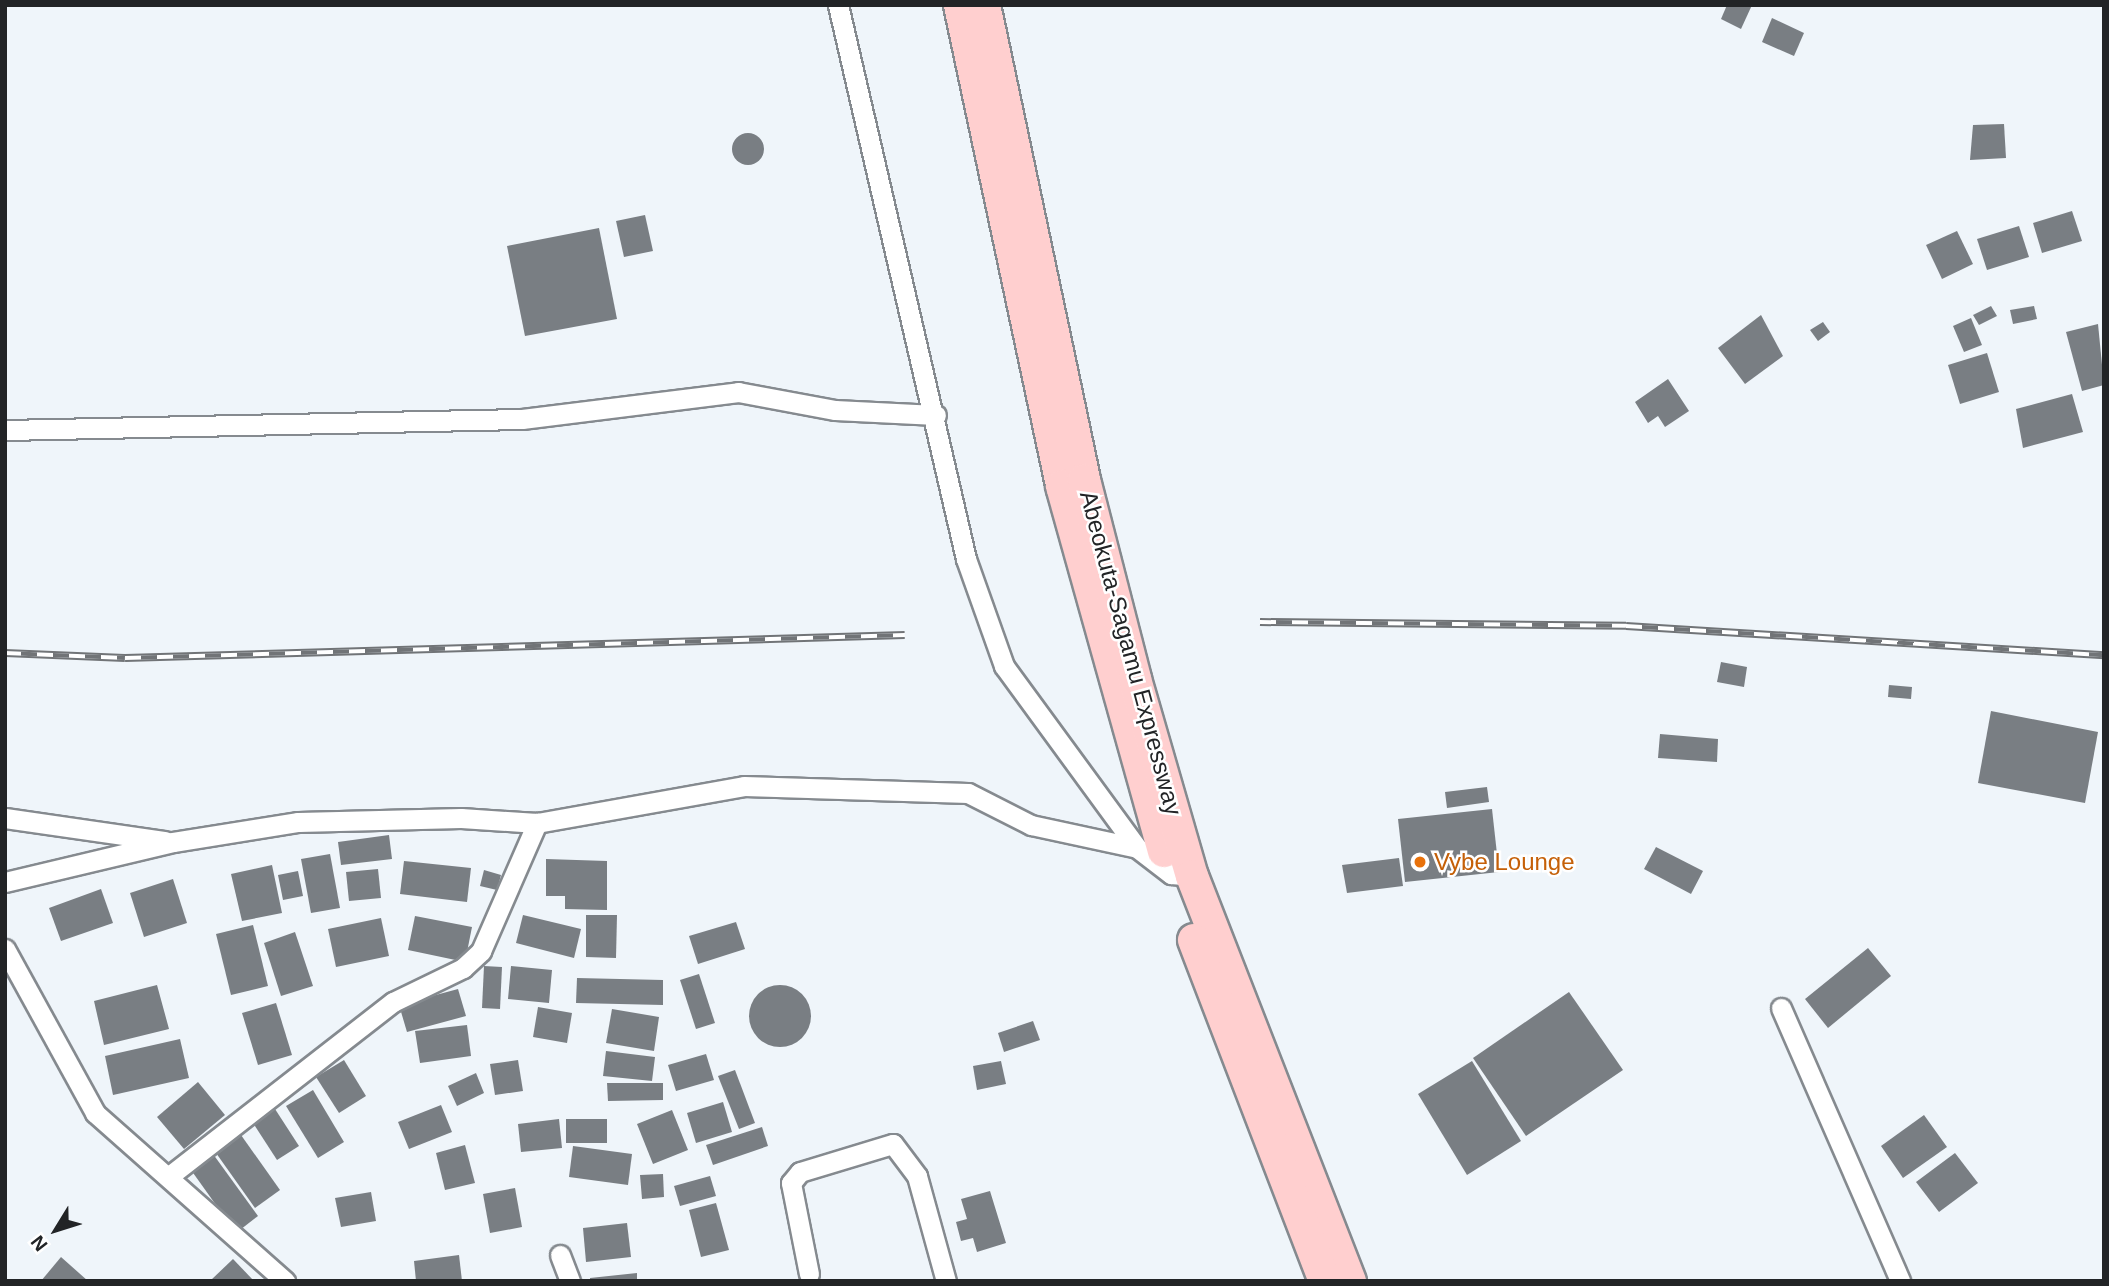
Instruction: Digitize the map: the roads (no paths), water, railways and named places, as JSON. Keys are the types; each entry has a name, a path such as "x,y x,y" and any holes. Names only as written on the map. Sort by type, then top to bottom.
{"highway":[{"name":"Abeokuta-Sagamu Expressway","path":"960,5 1062,486 1258,1116 1325,1281"},
{"name":"Abeokuta-Sagamu Expressway","path":"984,5 1084,480 1182,875 1350,1281"}],"street":[{"path":"838,5 936,415 966,559 1004,666 1137,848"},
{"path":"5,430 522,419 738,392 835,410 936,415"},
{"path":"5,882 173,842 298,822 461,818 537,823 744,786 886,787 968,793 1031,825 1137,848 1182,875"},
{"path":"5,818 173,842"},
{"path":"167,1177 393,1002 463,968 481,951 537,823"},
{"path":"5,949 95,1113 285,1281"},
{"path":"1781,1008 1900,1281"},
{"path":"809,1273 791,1183 800,1172 893,1144 917,1176 946,1281"},
{"path":"560,1255 570,1281"}],"railway":[{"path":"1260,622 1626,626 2104,655"},
{"path":"5,653 125,658 905,635"}],"place":[{"name":"Vybe Lounge","path":"1420,862"}]}
